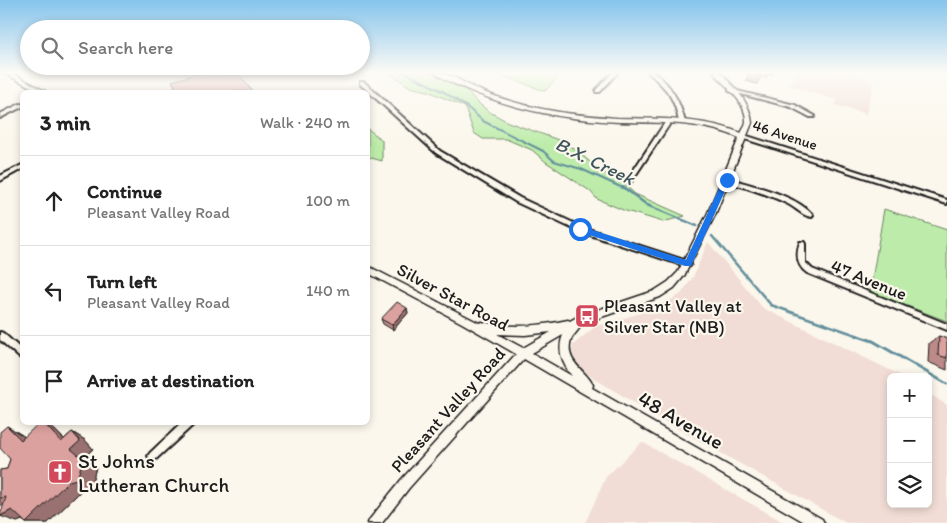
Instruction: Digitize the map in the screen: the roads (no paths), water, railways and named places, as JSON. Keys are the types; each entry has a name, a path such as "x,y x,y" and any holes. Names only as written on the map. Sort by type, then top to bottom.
{"street":[{"path":"377,96 438,152 518,200 580,229 688,264"},
{"name":"46 Avenue","path":"488,96 505,103 562,114 682,122 717,127 947,202"},
{"path":"673,96 679,106 682,122"},
{"name":"Pleasant Valley Road","path":"374,523 405,484 523,353 580,320 657,294 671,285 688,264 727,180 749,123 746,106 737,96"},
{"path":"756,96 793,106 812,116"},
{"path":"0,116 20,106"},
{"path":"629,181 668,122"},
{"path":"0,179 20,168"},
{"path":"727,180 790,202 801,207 810,215"},
{"name":"47 Avenue","path":"802,244 800,261 804,268 947,326"},
{"name":"Silver Star Road","path":"370,270 523,353"},
{"path":"465,320 510,332 550,328 580,320"},
{"path":"580,320 567,338 565,349 568,361 580,379 620,408"},
{"path":"0,335 20,353"},
{"name":"48 Avenue","path":"523,353 818,523"},
{"path":"154,456 187,425"}],"waterway":[{"name":"B.X. Creek","path":"451,96 483,121 543,151 554,161 581,169 625,189"},
{"name":"B.X. Creek","path":"623,187 647,205 697,226"},
{"name":"B.X. Creek","path":"712,236 771,305 859,336"},
{"name":"B.X. Creek","path":"855,335 873,341 947,384"}],"place":[{"name":"Pleasant Valley at Silver Star (NB)","path":"587,316"},
{"name":"St Johns Lutheran Church","path":"60,472"}]}
